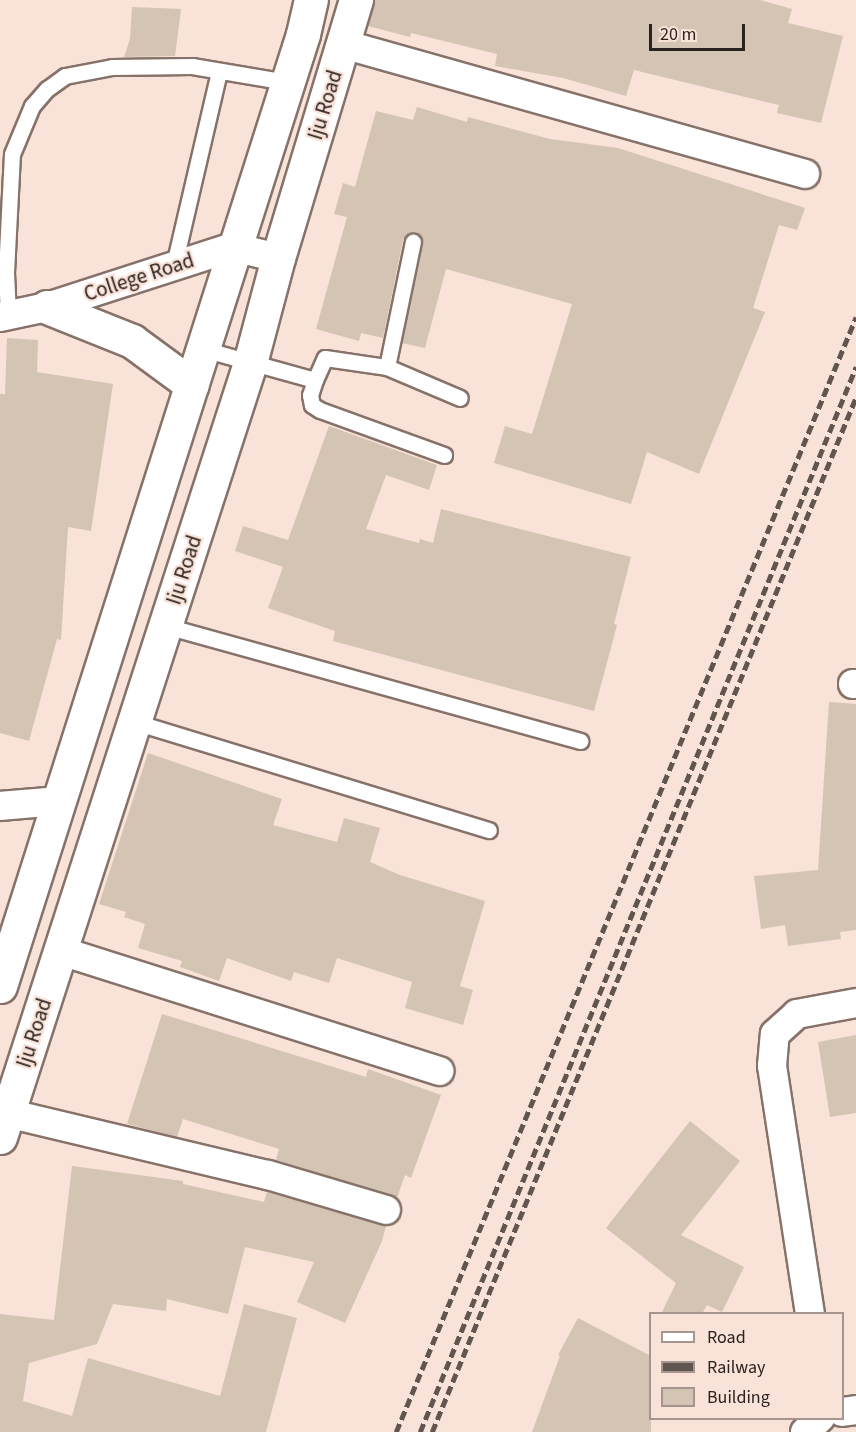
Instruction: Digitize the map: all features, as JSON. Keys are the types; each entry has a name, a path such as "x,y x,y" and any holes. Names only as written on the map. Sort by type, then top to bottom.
{"main road":[{"name":"Iju Road","path":"0,986 192,385 311,0"},
{"name":"Iju Road","path":"4,1125 250,363 278,258 356,0"},
{"path":"47,307 132,341 192,385"}],"street":[{"path":"343,44 805,174"},
{"path":"233,247 278,258"},
{"name":"College Road","path":"4,316 47,307 233,247"},
{"path":"0,806 58,801"},
{"path":"61,951 439,1071"},
{"path":"810,1312 772,1066 775,1034 797,1014 856,1003"},
{"path":"4,1125 268,1175 386,1210"},
{"path":"805,1432 819,1420"}],"lane":[{"path":"4,316 12,154 32,106 47,89 65,76 112,67 192,66 287,82"},
{"path":"174,265 219,70"},
{"path":"387,367 413,242"},
{"path":"203,349 315,380"},
{"path":"444,455 320,410 312,405 310,395 324,358 387,367 460,398"},
{"path":"166,626 580,741"},
{"path":"135,722 489,830"}],"building":[{"path":"374,0 760,0 792,9 788,23 843,36 821,123 777,113 779,105 634,70 626,96 563,78 495,66 497,54 411,33 410,37 368,26"},
{"path":"132,7 181,9 175,56 124,57 130,39"},
{"path":"417,107 467,122 468,117 550,139 618,148 805,208 797,230 779,225 753,308 765,312 699,474 647,452 631,504 494,463 505,426 532,434 572,304 446,269 425,348 402,343 423,244 422,238 416,233 409,233 403,240 383,338 361,333 359,341 316,329 347,217 334,214 343,183 355,187 376,111 413,120"},
{"path":"7,338 38,340 37,372 113,384 91,531 68,527 61,640 57,639 29,741 0,733 0,394 5,394"},
{"path":"329,426 437,465 429,490 386,475 366,529 419,543 420,539 433,543 441,509 631,557 614,624 617,625 594,711 333,641 335,631 268,608 283,567 235,551 243,526 288,540"},
{"path":"829,702 856,704 856,930 840,932 841,939 788,946 785,925 761,929 754,876 818,870"},
{"path":"148,753 282,799 273,825 337,842 344,818 380,828 370,862 400,875 485,901 460,986 473,990 463,1025 405,1008 412,982 337,958 329,983 294,972 291,981 227,958 219,981 180,967 182,961 138,948 145,924 124,917 126,912 99,904"},
{"path":"162,1014 366,1077 368,1069 441,1095 411,1178 405,1175 397,1198 276,1160 279,1149 183,1119 177,1137 127,1124"},
{"path":"856,1035 856,1113 830,1117 818,1042"},
{"path":"690,1121 740,1161 681,1235 744,1267 722,1312 707,1305 703,1312 662,1312 676,1283 606,1228"},
{"path":"72,1166 183,1181 183,1184 264,1202 267,1192 386,1226 382,1241 345,1323 297,1302 314,1262 245,1247 228,1314 167,1299 166,1311 113,1304 97,1344 29,1363 23,1401 72,1416 88,1358 220,1396 244,1304 297,1318 266,1432 0,1432 0,1314 54,1320"},
{"path":"578,1318 649,1355 651,1432 532,1432 560,1356 558,1355"}],"railway":[{"path":"396,1432 856,317"},
{"path":"420,1432 856,367"},
{"path":"432,1432 856,397"}]}
